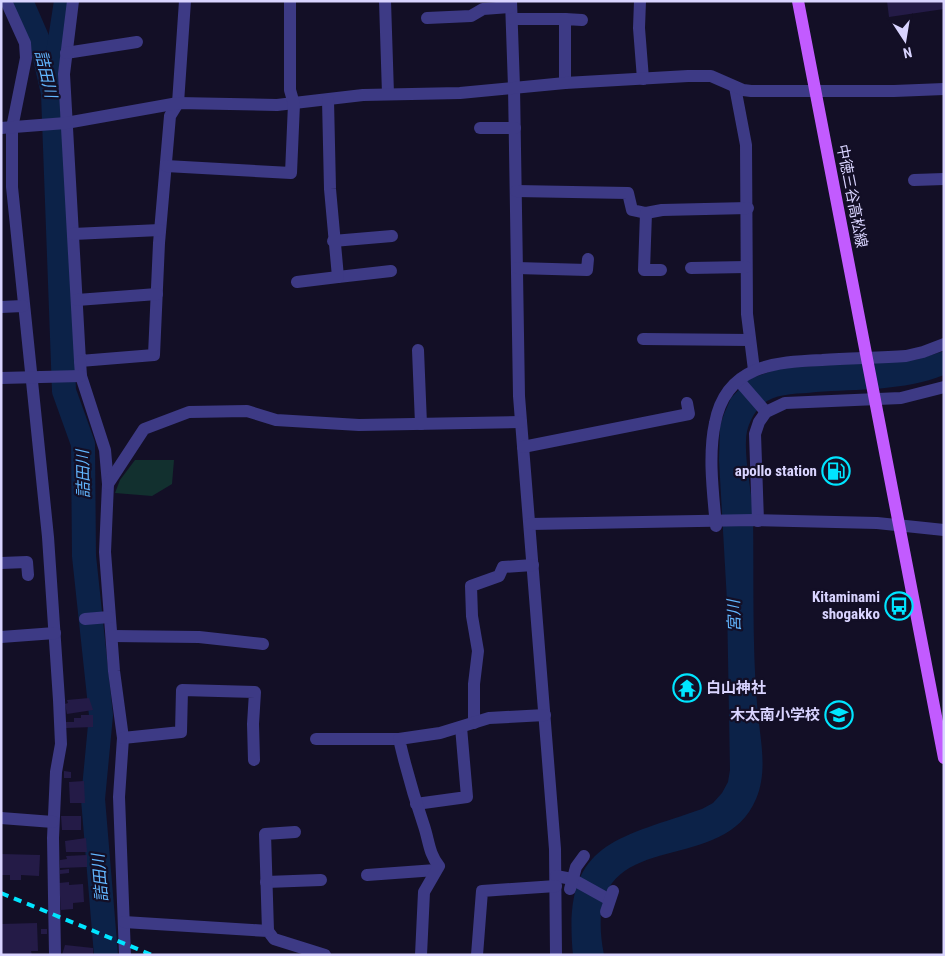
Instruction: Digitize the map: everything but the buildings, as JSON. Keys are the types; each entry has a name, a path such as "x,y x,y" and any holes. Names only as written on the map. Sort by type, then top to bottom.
{"main road":[{"name":"中徳三谷高松線","path":"798,1 944,758"}],"street":[{"path":"6,1 24,43 26,58 7,128 23,306 48,537 55,633 61,744 56,772 53,822 55,955"},
{"path":"73,1 64,74 64,123 73,234 81,376 105,450 108,484 105,552 114,671 123,738 119,797 125,955"},
{"path":"80,361 154,355 160,230 170,116 178,103 185,1"},
{"path":"166,166 291,174 294,104 290,90 290,1"},
{"path":"385,1 388,94"},
{"path":"640,1 639,28 643,79"},
{"path":"427,18 471,16 483,9 511,9 565,20 582,20"},
{"path":"511,9 521,422 545,714 556,881 556,955"},
{"path":"565,20 565,83"},
{"path":"66,53 137,42"},
{"path":"7,128 64,123 178,103 277,106 364,95 460,92 565,83 711,76 735,87 751,91 944,89"},
{"path":"735,87 746,145 748,208 746,267 750,340 754,370"},
{"path":"328,100 334,241 338,277"},
{"path":"480,128 515,128"},
{"path":"914,180 944,179"},
{"path":"516,191 628,193 632,210 646,213 662,210 748,208"},
{"path":"646,213 644,270 661,270"},
{"path":"73,234 160,230"},
{"path":"334,241 392,236"},
{"path":"517,268 587,270 588,259"},
{"path":"691,268 746,267"},
{"path":"297,282 391,271"},
{"path":"77,300 157,294"},
{"path":"1,307 23,306"},
{"path":"642,339 750,340"},
{"path":"717,522 712,446 715,422 723,401 754,370 780,362 867,360 906,356 944,344"},
{"path":"418,350 421,424"},
{"path":"1,378 31,379 54,376 81,376"},
{"path":"740,382 765,411"},
{"path":"756,520 754,442 757,427 765,411 785,403 913,396 944,387"},
{"path":"523,447 689,414 687,403"},
{"path":"108,484 144,429 188,412 247,411 276,420 359,425 521,422"},
{"path":"530,524 756,520 898,524 944,530"},
{"path":"1,564 27,562 28,575"},
{"path":"474,723 474,684 478,651 472,616 472,586 499,576 503,567 533,565"},
{"path":"85,619 109,617"},
{"path":"1,637 55,633"},
{"path":"112,636 199,637 264,644"},
{"path":"123,738 181,732 182,690 255,692 253,724 254,760"},
{"path":"316,739 399,739 461,727 489,718 545,714"},
{"path":"416,804 467,797 461,727"},
{"path":"399,739 409,783 432,857 439,866 424,892 421,955"},
{"path":"1,818 53,822"},
{"path":"295,832 265,834 268,931 274,940 325,955"},
{"path":"573,883 584,856"},
{"path":"367,875 436,870"},
{"path":"266,882 321,880"},
{"path":"477,955 482,892 556,881 573,883 608,896 606,912"},
{"path":"124,922 268,931"}],"green space":[{"path":"135,460 174,460 172,484 152,496 115,493 120,480"}],"water":[{"name":"宮川","path":"944,351 944,375 929,380 897,387 784,395 767,401 755,414 747,430 746,450 753,516 754,657 763,764 760,788 756,799 738,824 714,839 631,867 611,884 601,912 604,955 573,955 572,918 576,889 586,868 600,852 619,839 702,809 713,803 722,793 728,782 730,770 727,601 719,460 720,426 731,398 749,379 781,368 915,360"}],"waterway":[{"name":"詰田川","path":"21,1 44,54 53,93 64,391 83,444 84,556 101,715 93,799 106,955"},
{"path":"54,79 66,1"}],"railway":[{"path":"1,893 152,955"}],"place":[{"name":"apollo station","path":"836,471"},
{"name":"Kitaminami shogakko","path":"899,606"},
{"name":"白山神社","path":"687,688"},
{"name":"木太南小学校","path":"839,715"}]}
